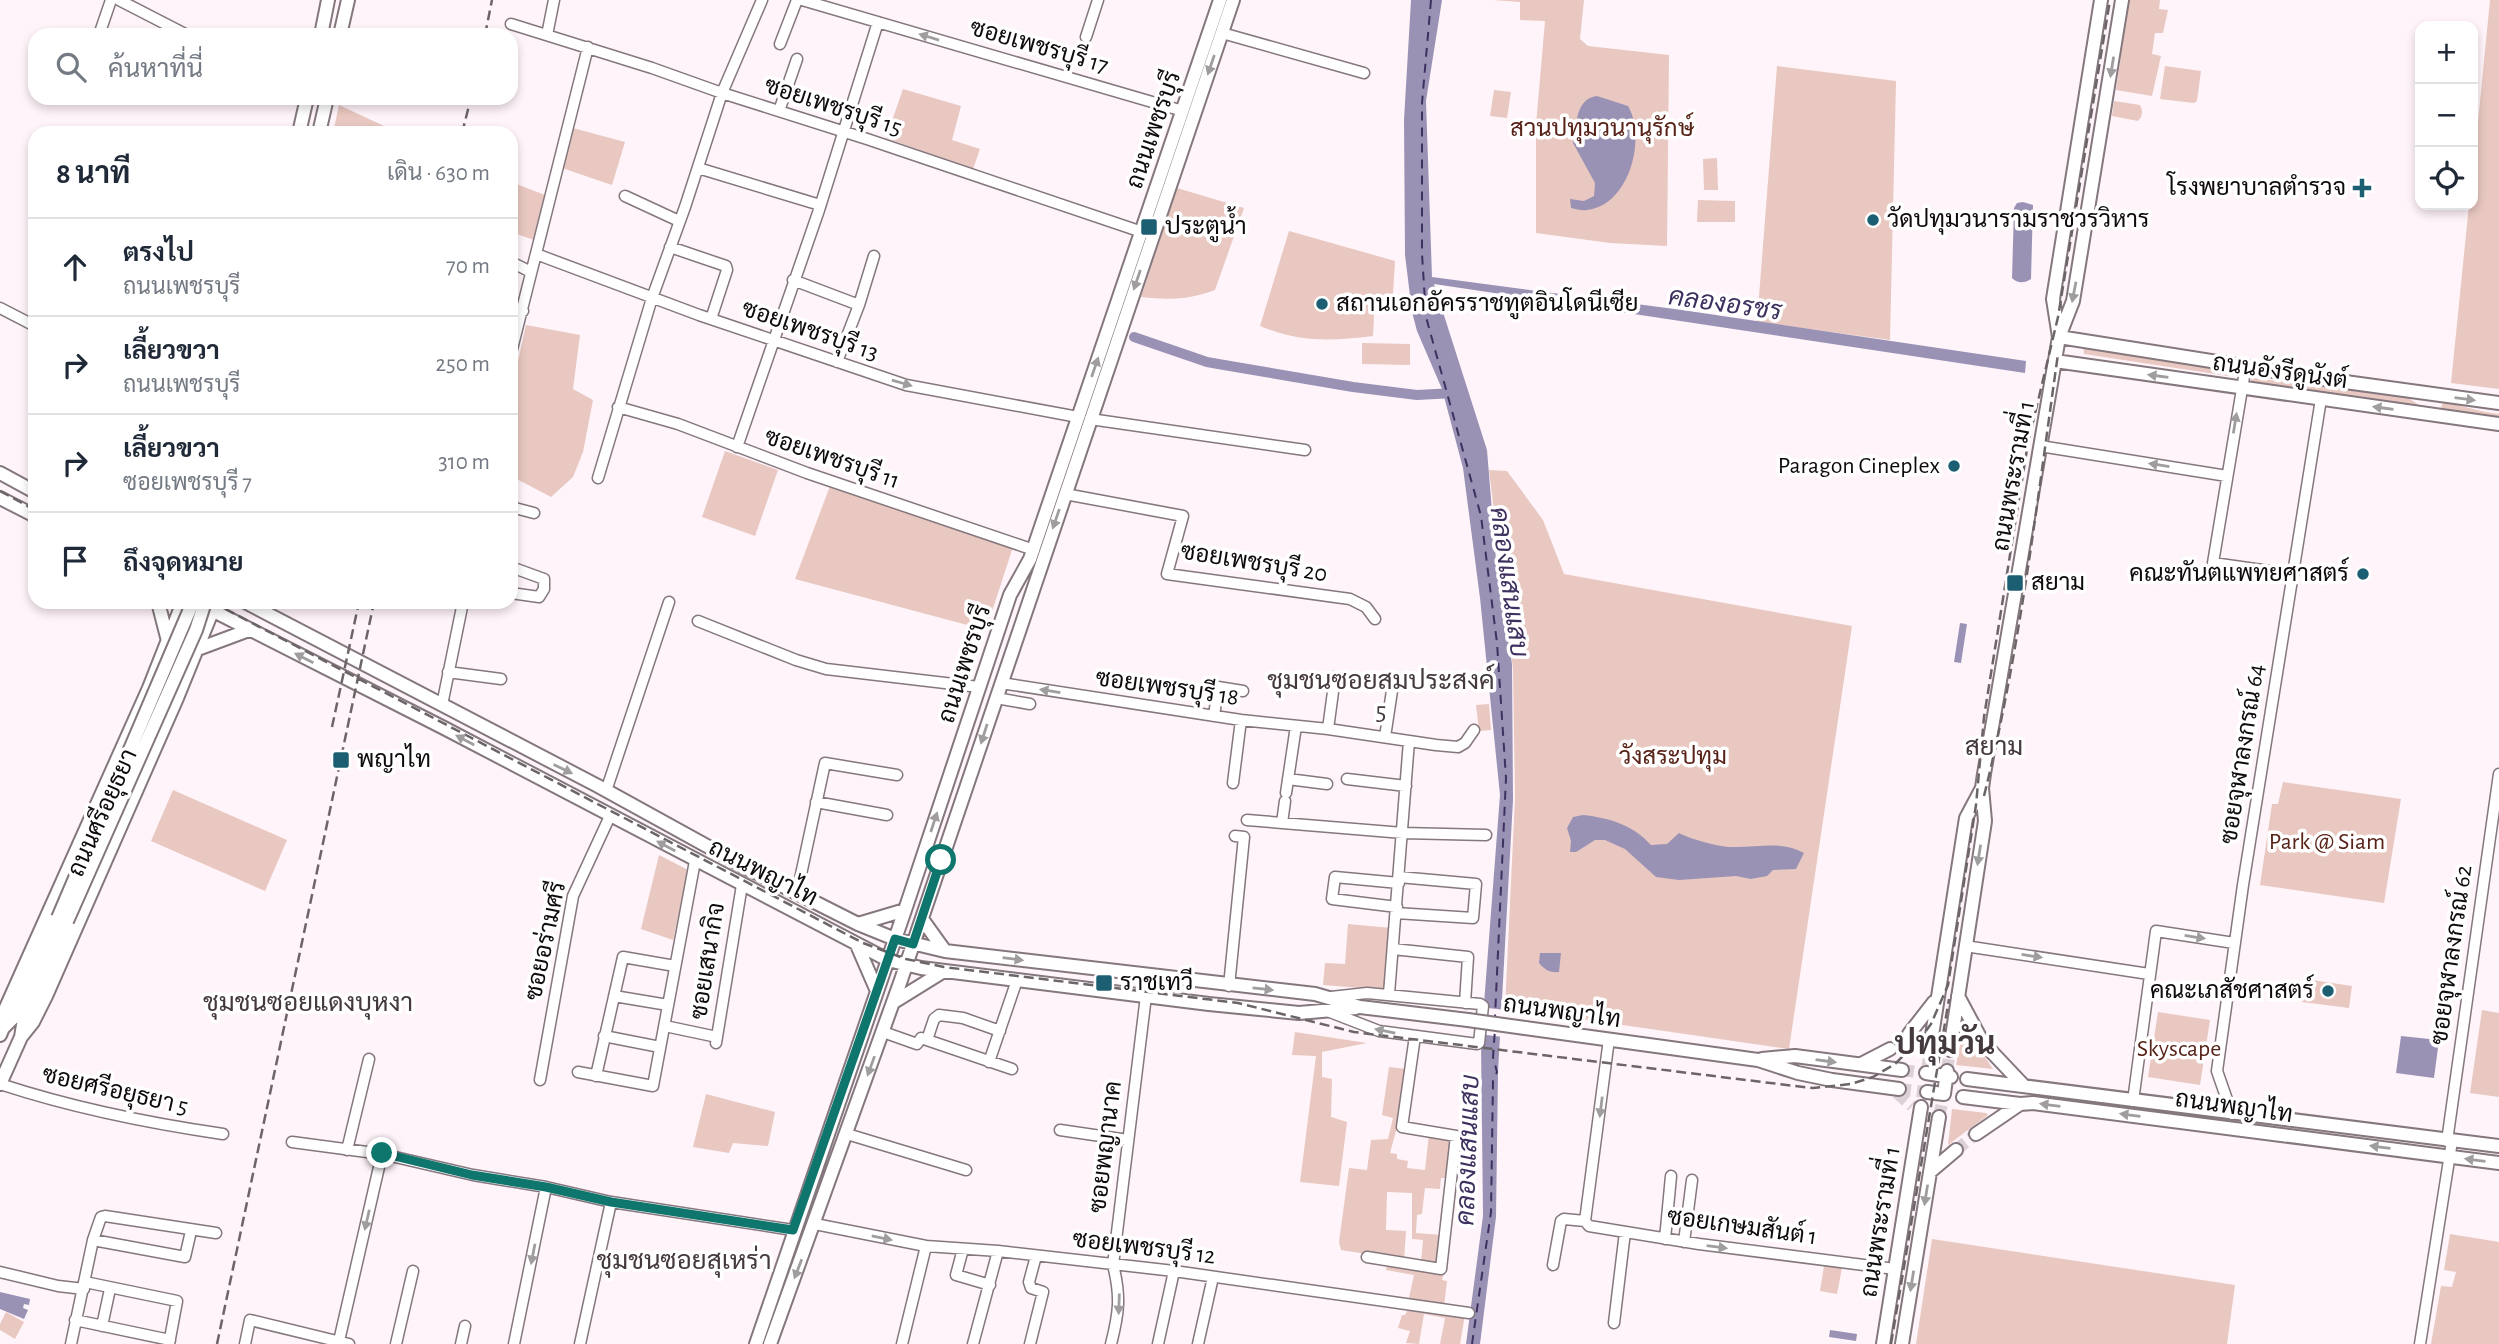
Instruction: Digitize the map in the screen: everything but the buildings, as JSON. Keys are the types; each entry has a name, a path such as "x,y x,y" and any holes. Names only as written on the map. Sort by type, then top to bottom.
{"main road":[{"path":"322,28 328,0"},
{"path":"342,28 348,0"},
{"name":"ถนนเพชรบุรี","path":"756,1344 1010,595 1034,550 1084,418 1224,34 1233,0"},
{"name":"ถนนพระรามที่ 1","path":"2059,337 2053,299 2101,0"},
{"name":"ถนนพระรามที่ 1","path":"1950,1050 1985,821 1982,788 2059,337 2073,302 2122,0"},
{"name":"ถนนเพชรบุรี","path":"770,1344 894,1002 1065,494 1084,418 1217,1"},
{"path":"300,126 305,105"},
{"path":"321,126 325,105"},
{"name":"ถนนอังรีดูนังต์","path":"2059,337 2499,403"},
{"name":"ถนนอังรีดูนังต์","path":"2055,361 2499,424"},
{"path":"0,473 28,488"},
{"path":"0,498 28,512"},
{"path":"1023,572 1037,575"},
{"path":"160,609 168,641"},
{"name":"ถนนศรีอยุธยา","path":"2,1031 5,1012 149,688 180,609"},
{"name":"ถนนศรีอยุธยา","path":"21,1037 24,1018 62,919 192,609"},
{"name":"ถนนศรีอยุธยา","path":"2,1031 14,1017 196,630 209,609"},
{"name":"ถนนศรีอยุธยา","path":"0,1084 21,1037 33,1022 46,996 198,649 211,609"},
{"name":"ถนนพญาไท","path":"218,609 249,630 444,728 888,960 944,971 1298,1013 1360,1007"},
{"name":"ถนนพญาไท","path":"258,609 797,893 858,924 895,939 945,951 1330,997 1360,1007 1758,1060 1798,1073 1895,1090"},
{"path":"267,609 270,615"},
{"path":"1002,619 1020,625"},
{"path":"198,649 249,630"},
{"path":"149,688 166,685 170,689 173,706"},
{"name":"ถนนพระรามที่ 1","path":"1930,1048 1966,818 1982,788"},
{"path":"924,854 925,859 932,865 941,860"},
{"path":"858,924 905,910"},
{"path":"922,919 945,951"},
{"path":"858,945 877,991"},
{"path":"894,1002 944,971"},
{"path":"1957,996 1985,1045 2024,1086"},
{"path":"1909,1034 1937,999"},
{"path":"862,1031 869,1026 876,1026 882,1034"},
{"path":"1857,1065 1890,1049"},
{"name":"ถนนพญาไท","path":"1758,1060 1795,1056 1902,1070"},
{"path":"1926,1072 1948,1075 1944,1094 1925,1089 1926,1072"},
{"name":"ถนนพญาไท","path":"1967,1079 2499,1146"},
{"path":"1986,1101 1984,1092 1987,1082"},
{"name":"ถนนพญาไท","path":"1963,1097 2020,1104 2045,1104 2499,1163"},
{"path":"1976,1134 2020,1104"},
{"name":"ถนนพระรามที่ 1","path":"1883,1344 1917,1128 1916,1107"},
{"name":"ถนนพระรามที่ 1","path":"1902,1344 1939,1117"},
{"path":"1930,1172 1956,1150"}],"street":[{"path":"101,28 111,0"},
{"path":"119,0 173,28"},
{"path":"547,35 554,0"},
{"path":"598,478 652,298 722,93 760,0"},
{"path":"780,44 800,0"},
{"name":"ซอยเพชรบุรี 17","path":"800,0 1183,111"},
{"path":"1086,37 1098,0"},
{"path":"737,447 820,205 878,22"},
{"name":"ซอยเพชรบุรี 15","path":"511,24 843,131 1142,232"},
{"path":"1224,34 1364,73"},
{"path":"518,328 588,47"},
{"path":"779,111 797,60"},
{"path":"698,169 820,205"},
{"path":"625,196 679,221"},
{"path":"670,247 726,266 712,319"},
{"name":"ซอยเพชรบุรี 13","path":"536,254 652,298 906,385 1084,418 1305,450"},
{"path":"837,362 874,256"},
{"path":"518,266 531,272"},
{"path":"793,280 859,305"},
{"path":"0,308 28,322"},
{"path":"518,309 523,311"},
{"path":"2246,365 2213,563 2292,574"},
{"path":"2427,414 2430,394"},
{"name":"ซอยจุฬาลงกรณ์ 64","path":"2232,1114 2217,1071 2234,943 2321,399"},
{"name":"ซอยเพชรบุรี 11","path":"618,407 678,424 1034,550"},
{"path":"2040,446 2227,476"},
{"name":"ซอยเพชรบุรี 20","path":"1065,494 1183,516 1167,575 1350,599 1366,607 1375,619"},
{"path":"518,509 534,513"},
{"path":"518,570 544,579 544,589 539,597 518,594"},
{"path":"607,791 668,602"},
{"path":"442,705 462,609"},
{"path":"698,621 785,656 826,669 979,687"},
{"path":"449,672 501,679"},
{"path":"1328,729 1335,677"},
{"name":"ซอยเพชรบุรี 18","path":"1001,683 1241,720 1458,747 1465,743 1474,730"},
{"path":"1385,737 1393,684"},
{"path":"1214,716 1218,687 1243,691"},
{"path":"996,698 1030,704"},
{"path":"1233,783 1241,720"},
{"path":"1282,824 1296,726"},
{"path":"1389,994 1409,741"},
{"path":"797,893 825,763 897,775"},
{"name":"ซอยจุฬาลงกรณ์ 62","path":"2420,1344 2450,1157 2449,1141 2499,774"},
{"path":"1288,779 1327,784"},
{"path":"1347,779 1406,786"},
{"path":"817,802 887,814"},
{"name":"ซอยอร่ามศรี","path":"540,1080 573,897 610,817"},
{"path":"1247,820 1403,833 1486,835"},
{"path":"1229,986 1239,839"},
{"path":"578,1072 653,1086 695,861"},
{"path":"1335,877 1476,884 1473,918 1396,910 1332,900 1335,877"},
{"name":"ซอยเสนากิจ","path":"665,1026 717,1040 742,885"},
{"path":"2133,1101 2156,931 2234,943"},
{"path":"1965,946 2149,974"},
{"path":"1393,949 1468,957 1465,1003"},
{"path":"596,1076 623,957 675,966"},
{"path":"989,1062 1017,980"},
{"path":"1329,1012 1379,1031 1479,1043 1483,1006 1480,1003 1389,994 1367,993 1330,997"},
{"path":"614,996 668,1005"},
{"name":"ซอยพญานาค","path":"1111,1344 1120,1304 1113,1265 1146,996"},
{"path":"927,1040 934,1019 939,1015 963,1018 1000,1031"},
{"path":"882,1034 916,1044 921,1038 1012,1069"},
{"path":"604,1036 660,1047"},
{"path":"1367,1257 1441,1269 1456,1136 1402,1127 1415,1036"},
{"path":"1553,1265 1561,1221 1564,1219 1585,1222 1609,1039"},
{"path":"347,1150 369,1059"},
{"name":"ซอยศรีอยุธยา 5","path":"0,1084 149,1123 223,1134"},
{"path":"1060,1130 1128,1140"},
{"path":"847,1134 966,1170"},
{"path":"292,1142 382,1153 472,1175 546,1187 611,1202 793,1230"},
{"path":"245,1344 250,1320 344,1343 382,1153"},
{"path":"1665,1239 1671,1176"},
{"path":"1684,1242 1692,1180"},
{"path":"514,1344 546,1187"},
{"path":"580,1344 611,1202"},
{"path":"71,1344 93,1240 101,1217 216,1233"},
{"name":"ซอยเกษมสันต์ 1","path":"1585,1222 1589,1226 1684,1242 1895,1269"},
{"name":"ซอยเพชรบุรี 12","path":"815,1224 926,1247 998,1251 1174,1271 1469,1313"},
{"path":"93,1240 186,1257 191,1231"},
{"path":"1614,1323 1625,1232"},
{"path":"902,1344 926,1247"},
{"path":"963,1249 956,1275 990,1285"},
{"path":"973,1344 998,1251"},
{"path":"1030,1344 1043,1292 1031,1288 1029,1282 1036,1256"},
{"path":"396,1344 413,1271"},
{"path":"1158,1344 1174,1271"},
{"path":"0,1272 58,1286 110,1289 177,1301 170,1342 75,1320"},
{"path":"1198,1344 1213,1277"},
{"path":"102,1326 110,1289"},
{"path":"461,1344 465,1326"}],"green space":[{"name":"สวนปทุมวนานุรักษ์","path":"1493,0 1584,0 1580,39 1588,46 1669,55 1667,246 1610,243 1536,233 1536,125 1545,21 1520,20 1520,2"},
{"path":"2129,0 2160,0 2159,9 2168,10 2163,33 2155,33 2152,54 2161,56 2152,96 2116,90"},
{"path":"2490,0 2499,0 2499,389 2451,383 2468,210 2478,210 2478,122"},
{"path":"1777,66 1896,81 1890,340 1757,322"},
{"path":"2165,66 2201,71 2197,101 2194,103 2160,99"},
{"path":"903,89 961,106 952,140 980,149 973,169 886,138"},
{"path":"1494,90 1511,92 1507,118 1490,116"},
{"path":"2114,101 2140,105 2140,119 2138,121 2112,116"},
{"path":"339,105 384,126 334,126"},
{"path":"573,128 625,142 612,185 562,168"},
{"path":"1717,158 1718,190 1704,190 1703,159"},
{"path":"518,185 545,195 534,240 518,234"},
{"path":"1177,188 1244,208 1215,290 1178,298 1141,297"},
{"path":"1698,200 1735,201 1735,222 1697,222"},
{"path":"1289,231 1395,261 1393,294 1375,296 1373,336 1343,339 1302,338 1260,326"},
{"path":"526,325 580,335 573,389 593,400 583,452 573,477 551,497 518,480 518,361"},
{"path":"1362,343 1410,344 1410,365 1362,364"},
{"path":"2083,345 2228,368 2230,371 2228,376 2084,354"},
{"path":"2251,379 2407,397 2419,405 2416,408 2252,383"},
{"path":"2443,403 2499,414 2499,419 2442,410"},
{"path":"725,451 778,470 755,536 702,517"},
{"name":"วังสระปทุม","path":"1489,470 1507,471 1543,520 1564,574 1852,626 1789,1049 1505,1008 1515,798 1513,669"},
{"path":"830,486 1013,547 986,630 795,579"},
{"path":"1489,704 1491,730 1479,731 1476,705"},
{"name":"Park @ Siam","path":"2283,782 2401,799 2384,903 2260,885 2272,804 2278,804"},
{"path":"173,790 287,840 265,891 151,841"},
{"path":"659,855 688,870 673,940 641,929"},
{"path":"1348,924 1392,928 1387,990 1323,985 1325,963 1345,964"},
{"path":"2305,979 2352,986 2349,1008 2302,1002"},
{"path":"2482,1010 2499,1013 2499,1097 2470,1093"},
{"name":"Skyscape","path":"2158,1012 2210,1020 2200,1085 2148,1077"},
{"path":"1964,1026 1993,1069 1956,1065"},
{"path":"1295,1032 1367,1043 1322,1052 1322,1077 1332,1079 1331,1117 1347,1122 1339,1186 1300,1182 1316,1056 1292,1055"},
{"path":"1389,1067 1407,1069 1390,1153 1397,1154 1397,1159 1408,1161 1407,1168 1425,1170 1429,1134 1454,1137 1449,1178 1441,1178 1440,1189 1425,1188 1422,1214 1417,1215 1416,1233 1443,1235 1440,1267 1421,1263 1423,1240 1412,1239 1412,1193 1387,1192 1386,1230 1406,1231 1404,1260 1341,1250 1339,1242 1349,1168 1367,1170 1371,1140 1388,1139 1393,1118 1382,1115"},
{"path":"706,1094 775,1112 768,1146 733,1143 729,1153 693,1147"},
{"path":"1952,1109 1986,1113 1988,1115 1948,1145"},
{"path":"2450,1234 2499,1242 2499,1344 2431,1344 2441,1286 2452,1287 2456,1272 2444,1270"},
{"path":"1932,1239 2235,1285 2227,1344 1916,1344"},
{"path":"1388,1262 1444,1272 1442,1280 1447,1281 1444,1307 1408,1302 1414,1275 1386,1270"},
{"path":"1824,1266 1842,1268 1837,1294 1820,1291"},
{"path":"1409,1307 1465,1315 1460,1344 1440,1344 1445,1318 1424,1314 1419,1344 1406,1343 1410,1331 1398,1328 1402,1315 1405,1315"},
{"path":"6,1312 24,1322 15,1339 0,1330"}],"shaded area":[{"name":"คลองแสนแสบ","path":"1411,0 1442,0 1426,101 1432,277 1682,310 2026,361 2025,373 1434,284 1487,450 1496,560 1512,664 1513,800 1498,1072 1496,1217 1480,1344 1466,1344 1483,1216 1481,1043 1500,795 1480,598 1463,468 1442,389 1417,331 1405,255 1404,120"},
{"path":"1597,96 1628,106 1636,135 1634,152 1623,184 1614,197 1602,206 1581,210 1571,208 1570,199 1584,201 1594,196 1595,183 1573,143 1581,107 1590,98"},
{"path":"2017,203 2033,205 2031,279 2022,282 2012,278 2014,208"},
{"path":"1960,623 1967,624 1961,663 1954,662"},
{"path":"1583,815 1620,824 1637,832 1651,845 1667,844 1679,833 1720,846 1778,846 1804,853 1796,869 1773,870 1767,876 1751,879 1736,876 1679,880 1656,877 1625,849 1605,840 1595,840 1576,852 1570,852 1571,841 1567,828 1573,817"},
{"path":"1540,953 1561,953 1559,972 1550,971 1539,963"},
{"path":"2401,1036 2439,1040 2434,1078 2396,1073"},
{"path":"0,1292 30,1299 29,1305 24,1304 23,1308 28,1310 24,1319 0,1309"},
{"path":"1830,1330 1857,1334 1856,1341 1829,1337"}],"pier":[{"path":"1480,1007 1505,1010 1503,1037 1478,1034"}],"waterway":[{"path":"1134,337 1207,362 1224,365 1417,395 1454,393"}],"ferry route":[{"path":"1431,0 1422,103 1422,254 1426,317 1481,516 1497,643 1506,778 1495,1017"},
{"path":"1472,1344 1491,1212 1493,1081 1497,1072 1493,1057 1495,1029"}],"tunnel":[{"path":"1890,1049 1909,1034"},
{"path":"1927,1071 1930,1048"},
{"path":"1947,1071 1950,1050"},
{"path":"1902,1070 1926,1073"},
{"path":"1899,1089 1927,1092"},
{"path":"1897,1093 1912,1106"},
{"path":"1939,1117 1944,1094 1963,1097"},
{"path":"1956,1150 1976,1134"}],"railway":[{"path":"486,28 492,0"},
{"path":"225,609 863,943 906,959 944,967 1238,1003 1354,1032 1813,1088 1851,1084 1873,1077 1895,1064 1920,1039 1931,1024 1948,985 1976,805 1984,717 2028,443 2058,317 2110,0"},
{"path":"464,126 469,105"},
{"path":"1984,796 2018,631 2058,354"},
{"path":"0,491 28,506"},
{"path":"332,727 357,609"},
{"path":"217,1344 373,609"},
{"path":"1891,1344 1949,999"}],"place":[{"name":"โรงพยาบาลตำรวจ","path":"2362,188"},
{"name":"วัดปทุมวนารามราชวรวิหาร","path":"1873,220"},
{"name":"ประตูน้ำ","path":"1149,227"},
{"name":"สถานเอกอัครราชทูตอินโดนีเซีย","path":"1322,304"},
{"name":"Paragon Cineplex","path":"1954,466"},
{"name":"คณะทันตแพทยศาสตร์","path":"2363,574"},
{"name":"สยาม","path":"2015,583"},
{"name":"พญาไท","path":"341,760"},
{"name":"ราชเทวี","path":"1104,983"},
{"name":"คณะเภสัชศาสตร์","path":"2328,991"}],"district":[{"name":"ชุมชนซอยสมประสงค์ 5","path":"1381,696"},
{"name":"สยาม","path":"1994,747"},
{"name":"ชุมชนซอยแดงบุหงา","path":"308,1003"},
{"name":"ปทุมวัน","path":"1945,1044"},
{"name":"ชุมชนซอยสุเหร่า","path":"684,1261"}],"route":[{"path":"382,1153 472,1175 546,1187 611,1202 793,1230 895,939 913,944 941,860"}],"water label":[{"name":"คลองอรชร","path":"1725,304"}]}
